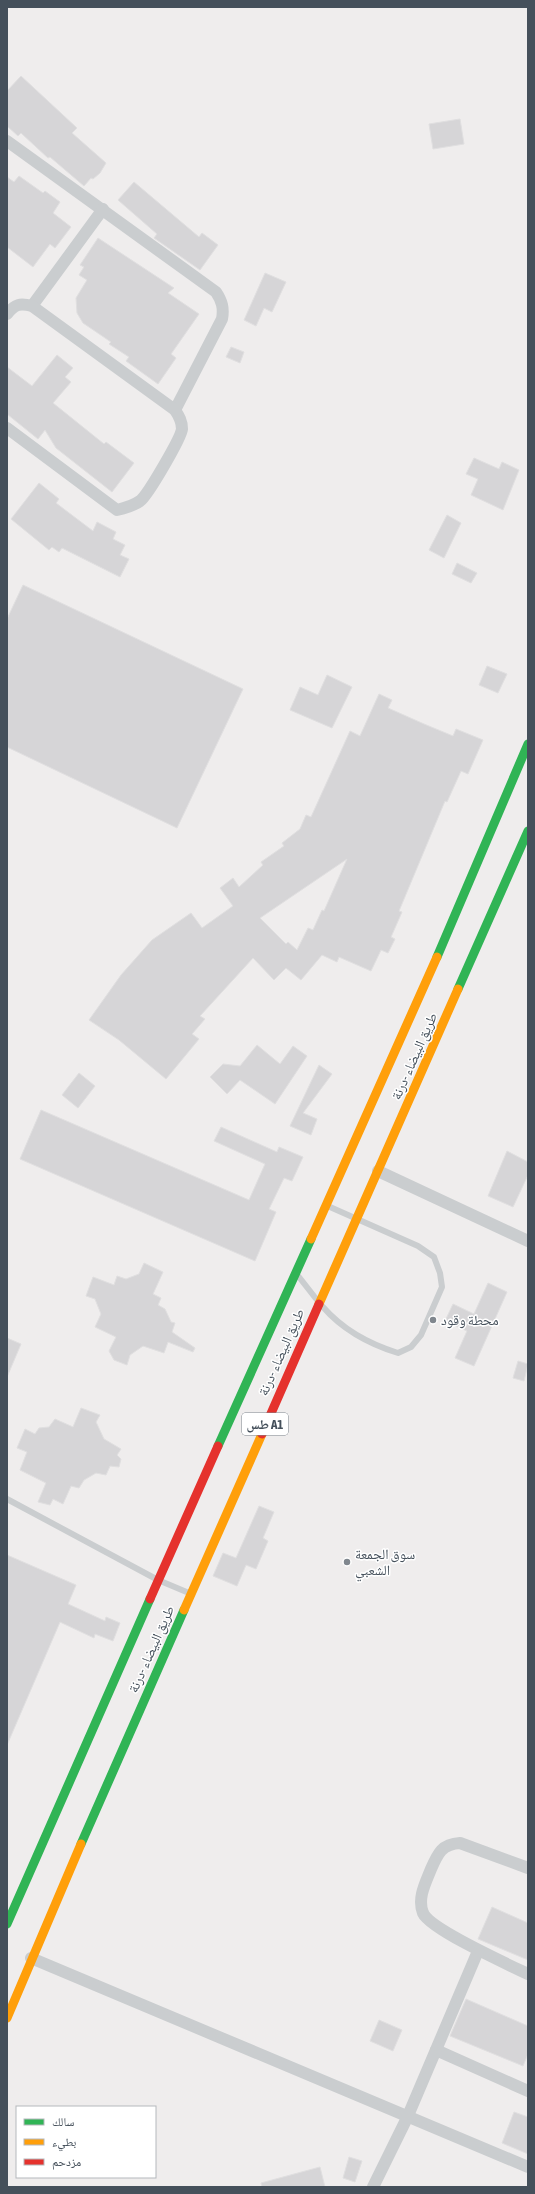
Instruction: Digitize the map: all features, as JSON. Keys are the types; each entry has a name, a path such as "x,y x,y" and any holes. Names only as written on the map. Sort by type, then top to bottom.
{"highway":[{"name":"طريق البيضاء -درنة","path":"7,1924 158,1580 297,1275 408,1026 528,744"},
{"name":"طريق البيضاء -درنة","path":"7,2018 190,1594 528,831"}],"street":[{"path":"7,141 216,292 222,300 224,310 222,319 175,410"},
{"path":"32,306 103,209"},
{"path":"7,314 13,306 22,304 32,306 175,410 181,419 182,430 176,446 142,500 130,507 117,510 7,428"},
{"path":"378,1171 528,1241"},
{"path":"528,1868 460,1843 444,1847 437,1855 422,1893 423,1914 431,1922 478,1951 528,1974"},
{"path":"373,2187 407,2118 478,1951"},
{"path":"32,1958 407,2118 528,2167"},
{"path":"436,2050 528,2091"}],"lane":[{"path":"297,1275 319,1302 346,1330 380,1348 398,1353 411,1347 421,1335 427,1322 442,1287 440,1273 434,1257 418,1246 327,1206"},
{"path":"7,1499 158,1580 190,1594"}],"building":[{"path":"21,76 77,128 72,133 106,163 100,173 93,179 91,178 84,186 50,157 48,158 21,133 18,136 7,126 7,91"},
{"path":"460,119 464,144 433,149 429,124"},
{"path":"19,176 43,193 45,191 60,202 53,213 71,227 55,248 50,244 33,267 7,247 7,177 14,182"},
{"path":"134,182 199,237 202,233 218,245 200,270 154,238 157,234 118,200"},
{"path":"98,238 174,288 168,293 199,314 171,354 176,358 158,384 126,361 129,357 109,344 111,342 83,323 77,313 76,298 87,280 79,275 84,267 80,265"},
{"path":"265,273 286,282 272,312 264,308 256,326 244,320"},
{"path":"231,347 244,352 240,363 226,357"},
{"path":"57,355 73,368 65,377 71,382 53,403 104,444 106,442 134,463 112,492 56,448 45,430 38,439 7,414 7,367 32,386"},
{"path":"474,458 499,469 502,462 519,470 503,510 471,495 478,479 466,474"},
{"path":"39,483 59,499 56,503 93,531 97,522 116,532 113,539 125,545 120,555 129,559 120,577 62,548 59,552 52,547 49,550 11,519"},
{"path":"447,515 461,523 444,558 429,550"},
{"path":"457,563 477,573 471,583 452,574"},
{"path":"23,585 243,689 177,828 7,747 7,619"},
{"path":"487,666 507,674 498,693 479,685"},
{"path":"327,675 352,687 332,728 290,710 300,687 318,695"},
{"path":"379,694 392,700 388,708 424,724 453,736 456,729 483,740 468,774 461,771 447,802 445,801 399,911 402,912 391,937 395,939 388,953 381,950 371,971 339,957 337,962 322,955 301,980 286,968 274,980 253,958 200,1016 205,1019 192,1034 199,1039 166,1079 119,1040 89,1020 121,975 152,940 191,913 202,928 233,906 220,888 233,878 239,887 263,865 261,862 284,846 282,843 300,829 306,815 311,817 350,731 360,736","holes":["347,859 324,911 322,910 313,930 308,928 297,950 288,942 286,944 260,918"]},
{"path":"257,1045 280,1064 293,1046 307,1056 275,1104 240,1080 227,1094 210,1077 223,1064 240,1066"},
{"path":"319,1065 332,1074 303,1113 317,1119 311,1135 290,1126"},
{"path":"79,1073 95,1086 78,1108 62,1095"},
{"path":"41,1110 249,1200 265,1164 214,1141 221,1127 277,1152 279,1147 303,1157 292,1181 284,1178 269,1209 276,1212 255,1261 20,1159"},
{"path":"507,1151 528,1162 528,1175 513,1207 488,1196"},
{"path":"144,1263 163,1272 153,1294 161,1298 158,1305 165,1309 171,1322 175,1323 172,1332 195,1348 193,1352 168,1342 164,1353 143,1346 130,1355 127,1365 114,1360 109,1351 116,1337 95,1327 101,1314 95,1299 86,1296 93,1277 114,1285 117,1276 126,1279 139,1274"},
{"path":"488,1283 507,1292 474,1366 455,1358 467,1331 445,1321 453,1304 474,1314"},
{"path":"7,1338 21,1344 7,1377"},
{"path":"518,1361 528,1364 524,1381 513,1378"},
{"path":"81,1408 100,1415 96,1422 104,1439 121,1449 117,1455 121,1459 119,1467 110,1466 106,1475 96,1473 84,1480 79,1488 71,1486 63,1504 53,1499 50,1505 38,1502 46,1483 20,1470 27,1452 17,1448 25,1429 35,1434 39,1428 49,1427 55,1419 73,1427"},
{"path":"259,1506 274,1512 263,1538 268,1541 256,1569 246,1565 237,1586 213,1576 223,1553 236,1558"},
{"path":"7,1555 76,1585 68,1604 105,1621 106,1617 120,1623 113,1641 95,1634 94,1638 60,1622 7,1745"},
{"path":"492,1907 528,1923 528,1960 478,1939"},
{"path":"466,1999 528,2026 528,2054 523,2066 450,2036"},
{"path":"379,2020 402,2030 393,2051 370,2041"},
{"path":"514,2112 528,2117 528,2154 502,2143"},
{"path":"349,2157 362,2161 355,2182 343,2178"},
{"path":"320,2167 325,2187 262,2187 261,2183"}],"traffic: fast":[{"path":"437,957 528,744"},
{"path":"458,989 528,831"},
{"path":"218,1446 311,1239"},
{"path":"7,1924 150,1599"},
{"path":"81,1844 184,1610"}],"traffic: slow":[{"path":"311,1239 437,957"},
{"path":"319,1304 458,989"},
{"path":"184,1610 262,1434"},
{"path":"7,2018 81,1844"}],"traffic: jam":[{"path":"262,1434 319,1304"},
{"path":"150,1599 218,1446"}],"place":[{"name":"محطة وقود","path":"433,1320"},
{"name":"سوق الجمعة الشعبي","path":"347,1562"}]}
